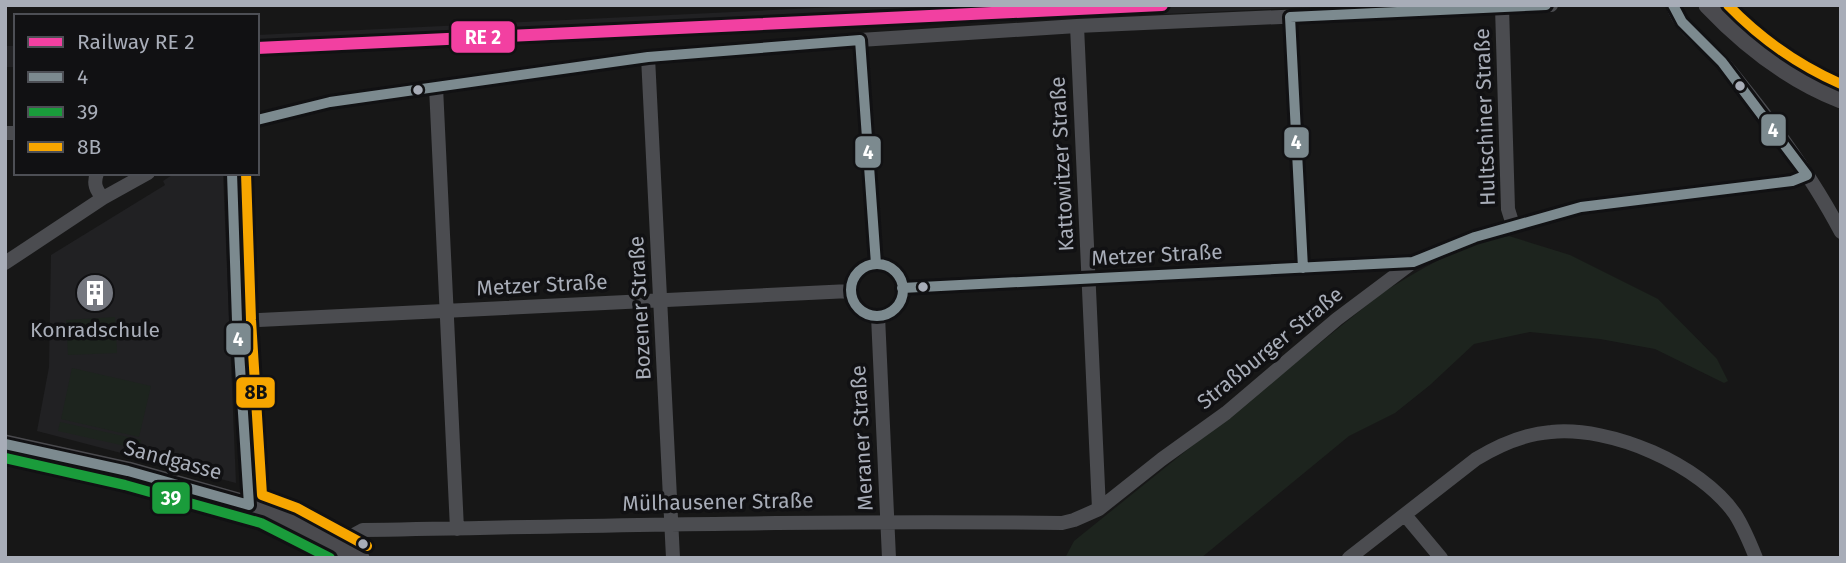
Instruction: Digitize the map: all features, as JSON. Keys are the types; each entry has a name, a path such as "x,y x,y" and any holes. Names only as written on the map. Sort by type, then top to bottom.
{"street":[{"path":"259,120 330,102 648,57 1077,26 1551,5"},
{"path":"1674,5 1687,29 1719,59 1778,132 1841,232"},
{"path":"1708,5 1776,64 1799,79 1841,99"},
{"name":"Hultschiner Straße","path":"1502,7 1508,209 1514,225"},
{"path":"1290,17 1303,268"},
{"name":"Kattowitzer Straße","path":"1077,26 1099,509"},
{"path":"860,40 876,264"},
{"name":"Bozener Straße","path":"648,57 673,558"},
{"path":"436,87 457,529"},
{"path":"96,175 94,182 97,192 103,198"},
{"path":"232,175 237,321 249,505"},
{"name":"Straßburger Straße","path":"1099,509 1226,413 1336,319 1413,262 1449,246 1581,207 1792,181 1807,175"},
{"path":"5,263 103,198 125,179"},
{"name":"Metzer Straße","path":"902,288 1413,262"},
{"path":"876,264 897,273 902,288 902,296 893,310 878,316 862,312 856,306 850,291 855,275 876,264"},
{"name":"Metzer Straße","path":"237,321 850,291"},
{"name":"Meraner Straße","path":"878,316 889,558"},
{"path":"1349,558 1469,464 1499,445 1552,431 1607,436 1668,460 1720,496 1735,514 1756,558"},
{"name":"Sandgasse","path":"5,444 128,471 249,505 290,520 352,553"},
{"name":"Mülhausener Straße","path":"352,553 352,536 363,530 671,523 1062,523 1099,509"},
{"path":"1405,515 1440,558"}],"shaded area":[{"path":"876,5 1358,5 259,56 259,35"},
{"path":"5,46 14,46 14,67 5,67"},
{"path":"172,175 223,175 236,483 37,431 49,367 51,255 165,185 163,181"},
{"path":"1509,236 1570,255 1658,299 1717,359 1728,381 1724,383 1655,349 1600,339 1530,332 1474,344 1395,413 1349,436 1201,558 1065,558 1074,541 1382,293 1427,266 1459,251 1475,244"},
{"path":"115,317 117,353 68,355 66,320"},
{"path":"72,368 151,386 139,437 61,419"},
{"path":"60,422 141,440 139,449 58,431"}],"transit line":[{"path":"259,48 1162,5"},
{"name":"4","path":"1290,17 1546,5"},
{"name":"4","path":"1673,5 1682,22 1722,62 1807,175"},
{"name":"8B","path":"1728,5 1780,50 1841,84"},
{"name":"4","path":"1290,17 1303,268"},
{"name":"4","path":"860,40 876,264"},
{"name":"4","path":"259,120 330,102 648,57 860,40"},
{"name":"4","path":"232,175 237,321 249,505"},
{"name":"8B","path":"246,175 251,320 262,495 297,508 367,546"},
{"name":"4","path":"902,288 1413,262 1475,237 1581,207 1792,181 1807,175"},
{"name":"4","path":"877,264 887,266 895,272 901,280 903,290 901,300 895,308 887,314 877,316 867,314 859,308 853,300 851,290 853,280 859,272 867,266 877,264"},
{"name":"4","path":"5,444 128,471 249,505"},
{"name":"39","path":"5,458 125,485 261,523 330,558"}],"place":[{"name":"Konradschule","path":"95,293"}]}
